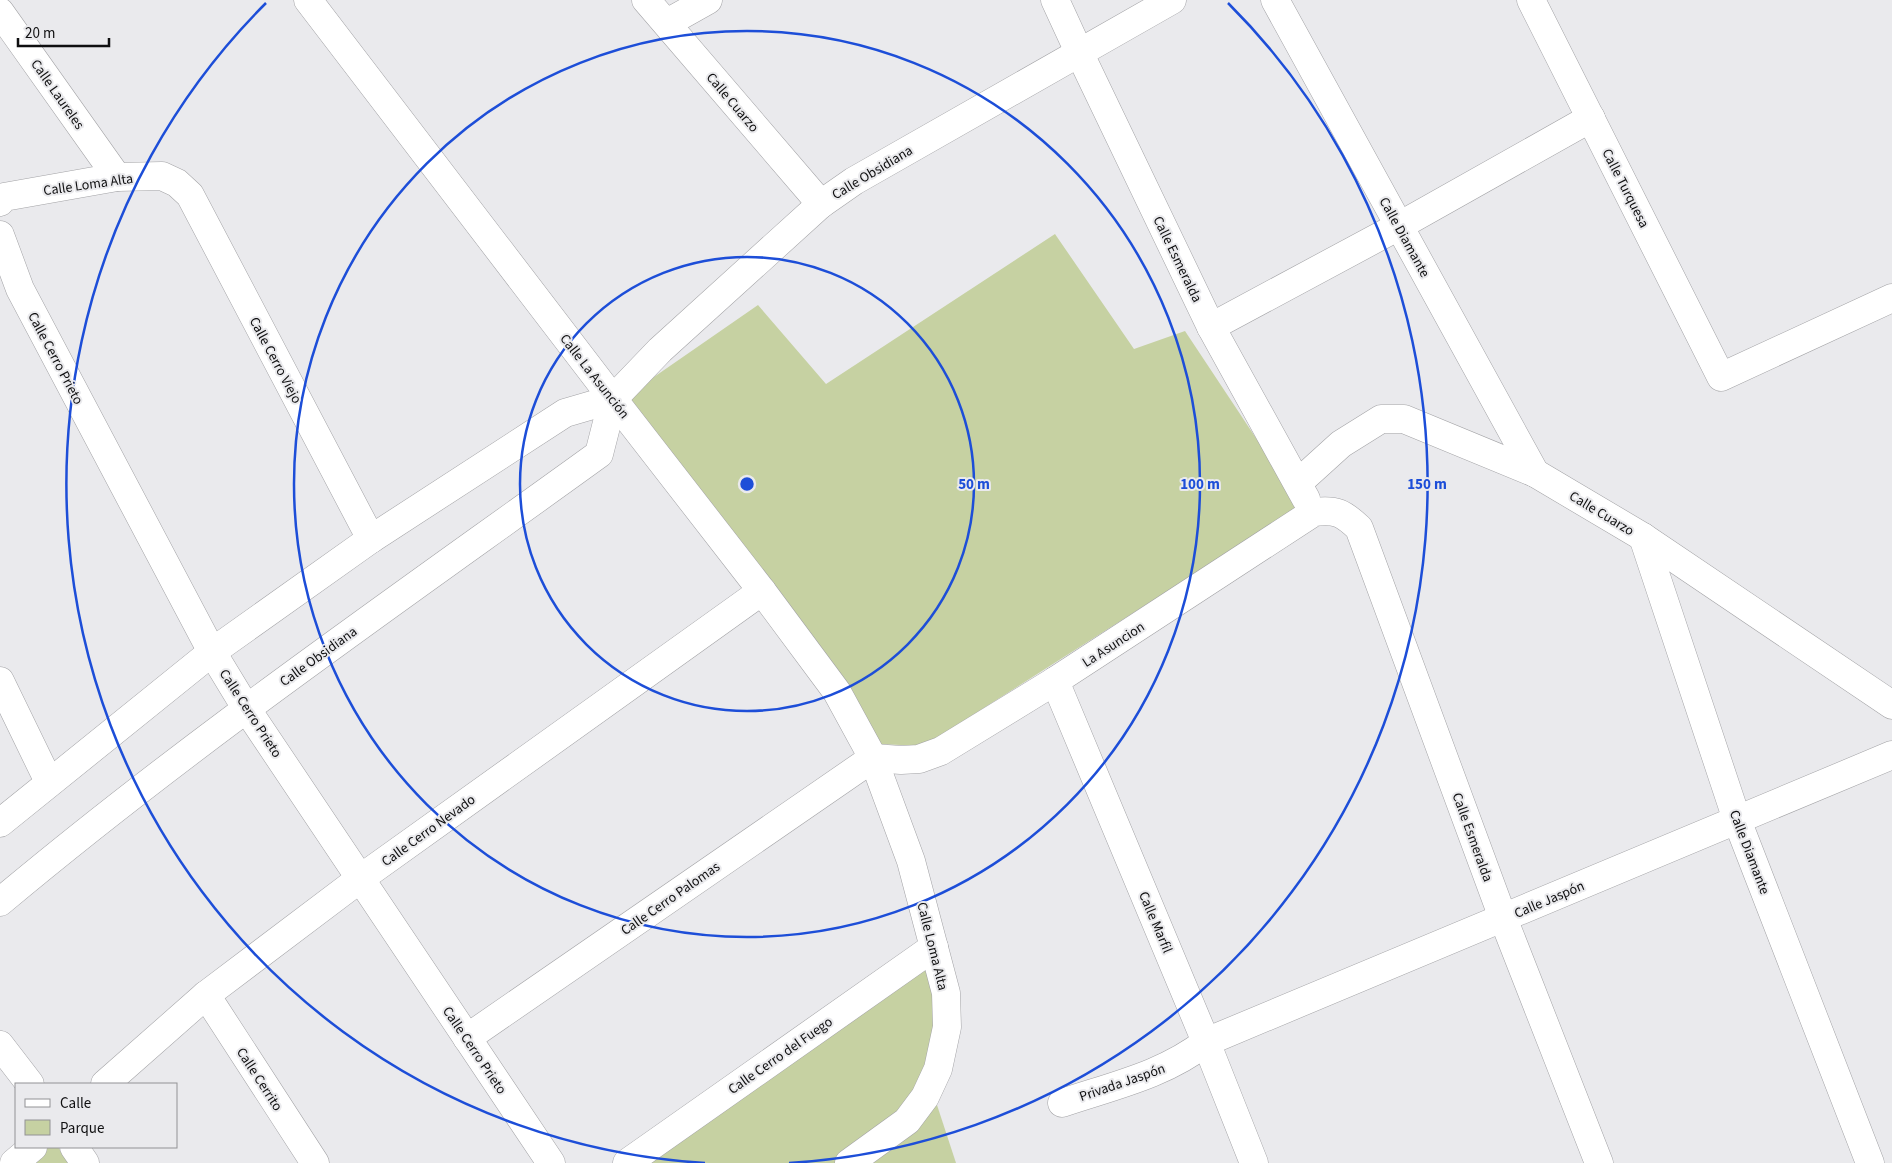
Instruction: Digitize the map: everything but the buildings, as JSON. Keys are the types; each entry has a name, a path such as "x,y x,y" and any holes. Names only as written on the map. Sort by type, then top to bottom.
{"street":[{"name":"Calle La Asunción","path":"308,0 613,399 762,590 837,692 874,758"},
{"name":"Calle Cuarzo","path":"646,0 821,204"},
{"path":"667,24 708,0"},
{"name":"Calle Esmeralda","path":"1055,0 1078,52 1211,327 1314,512 1329,510 1344,514 1360,528 1503,918 1599,1163"},
{"name":"Calle Obsidiana","path":"0,902 73,841 246,708 599,454 613,399 660,350 821,204 854,181 1172,0"},
{"name":"Calle Diamante","path":"1275,0 1535,473"},
{"name":"Calle Turquesa","path":"1531,0 1721,377 1892,298"},
{"name":"Calle Laureles","path":"0,12 117,177"},
{"path":"1211,327 1399,226 1591,118"},
{"name":"Calle Loma Alta","path":"0,202 4,197 117,177 162,176 178,183"},
{"name":"Calle Cerro Viejo","path":"178,183 190,195 371,539"},
{"name":"Calle Cerro Prieto","path":"0,235 10,294 212,652 246,708 551,1163"},
{"name":"Calle Obsidiana","path":"0,823 212,652 371,539 565,413 613,399"},
{"name":"Calle Cuarzo","path":"1298,483 1341,444 1381,418 1404,420 1535,473 1643,537 1892,705"},
{"name":"La Asuncion","path":"874,758 919,759 941,751 1056,681 1314,512"},
{"name":"Calle Diamante","path":"1643,537 1737,820 1870,1163"},
{"name":"Calle Cerro Nevado","path":"106,1083 206,995 361,878 762,590"},
{"path":"0,681 49,782"},
{"name":"Calle Marfil","path":"1056,681 1206,1042 1254,1163"},
{"name":"Calle Jaspón","path":"1206,1042 1892,755"},
{"name":"Calle Loma Alta","path":"849,1163 907,1121 925,1097 938,1069 947,1027 946,993 911,861 874,758"},
{"name":"Calle Cerro Palomas","path":"467,1038 874,758"},
{"name":"Calle Cerro del Fuego","path":"626,1163 934,948"},
{"name":"Calle Cerrito","path":"206,995 315,1163"},
{"name":"Privada Jaspón","path":"1062,1103 1164,1069 1189,1056 1206,1042"},
{"path":"0,1045 29,1083"},
{"path":"14,1163 32,1148"},
{"path":"75,1148 85,1163"}],"green space":[{"path":"1055,234 1134,349 1185,331 1301,506 924,746 878,744 628,395 758,305 826,384"},
{"path":"928,962 936,1013 930,1068 902,1115 835,1163 645,1163"},
{"path":"937,1105 956,1163 855,1163"},
{"path":"48,1148 59,1148 69,1163 30,1163"}]}
